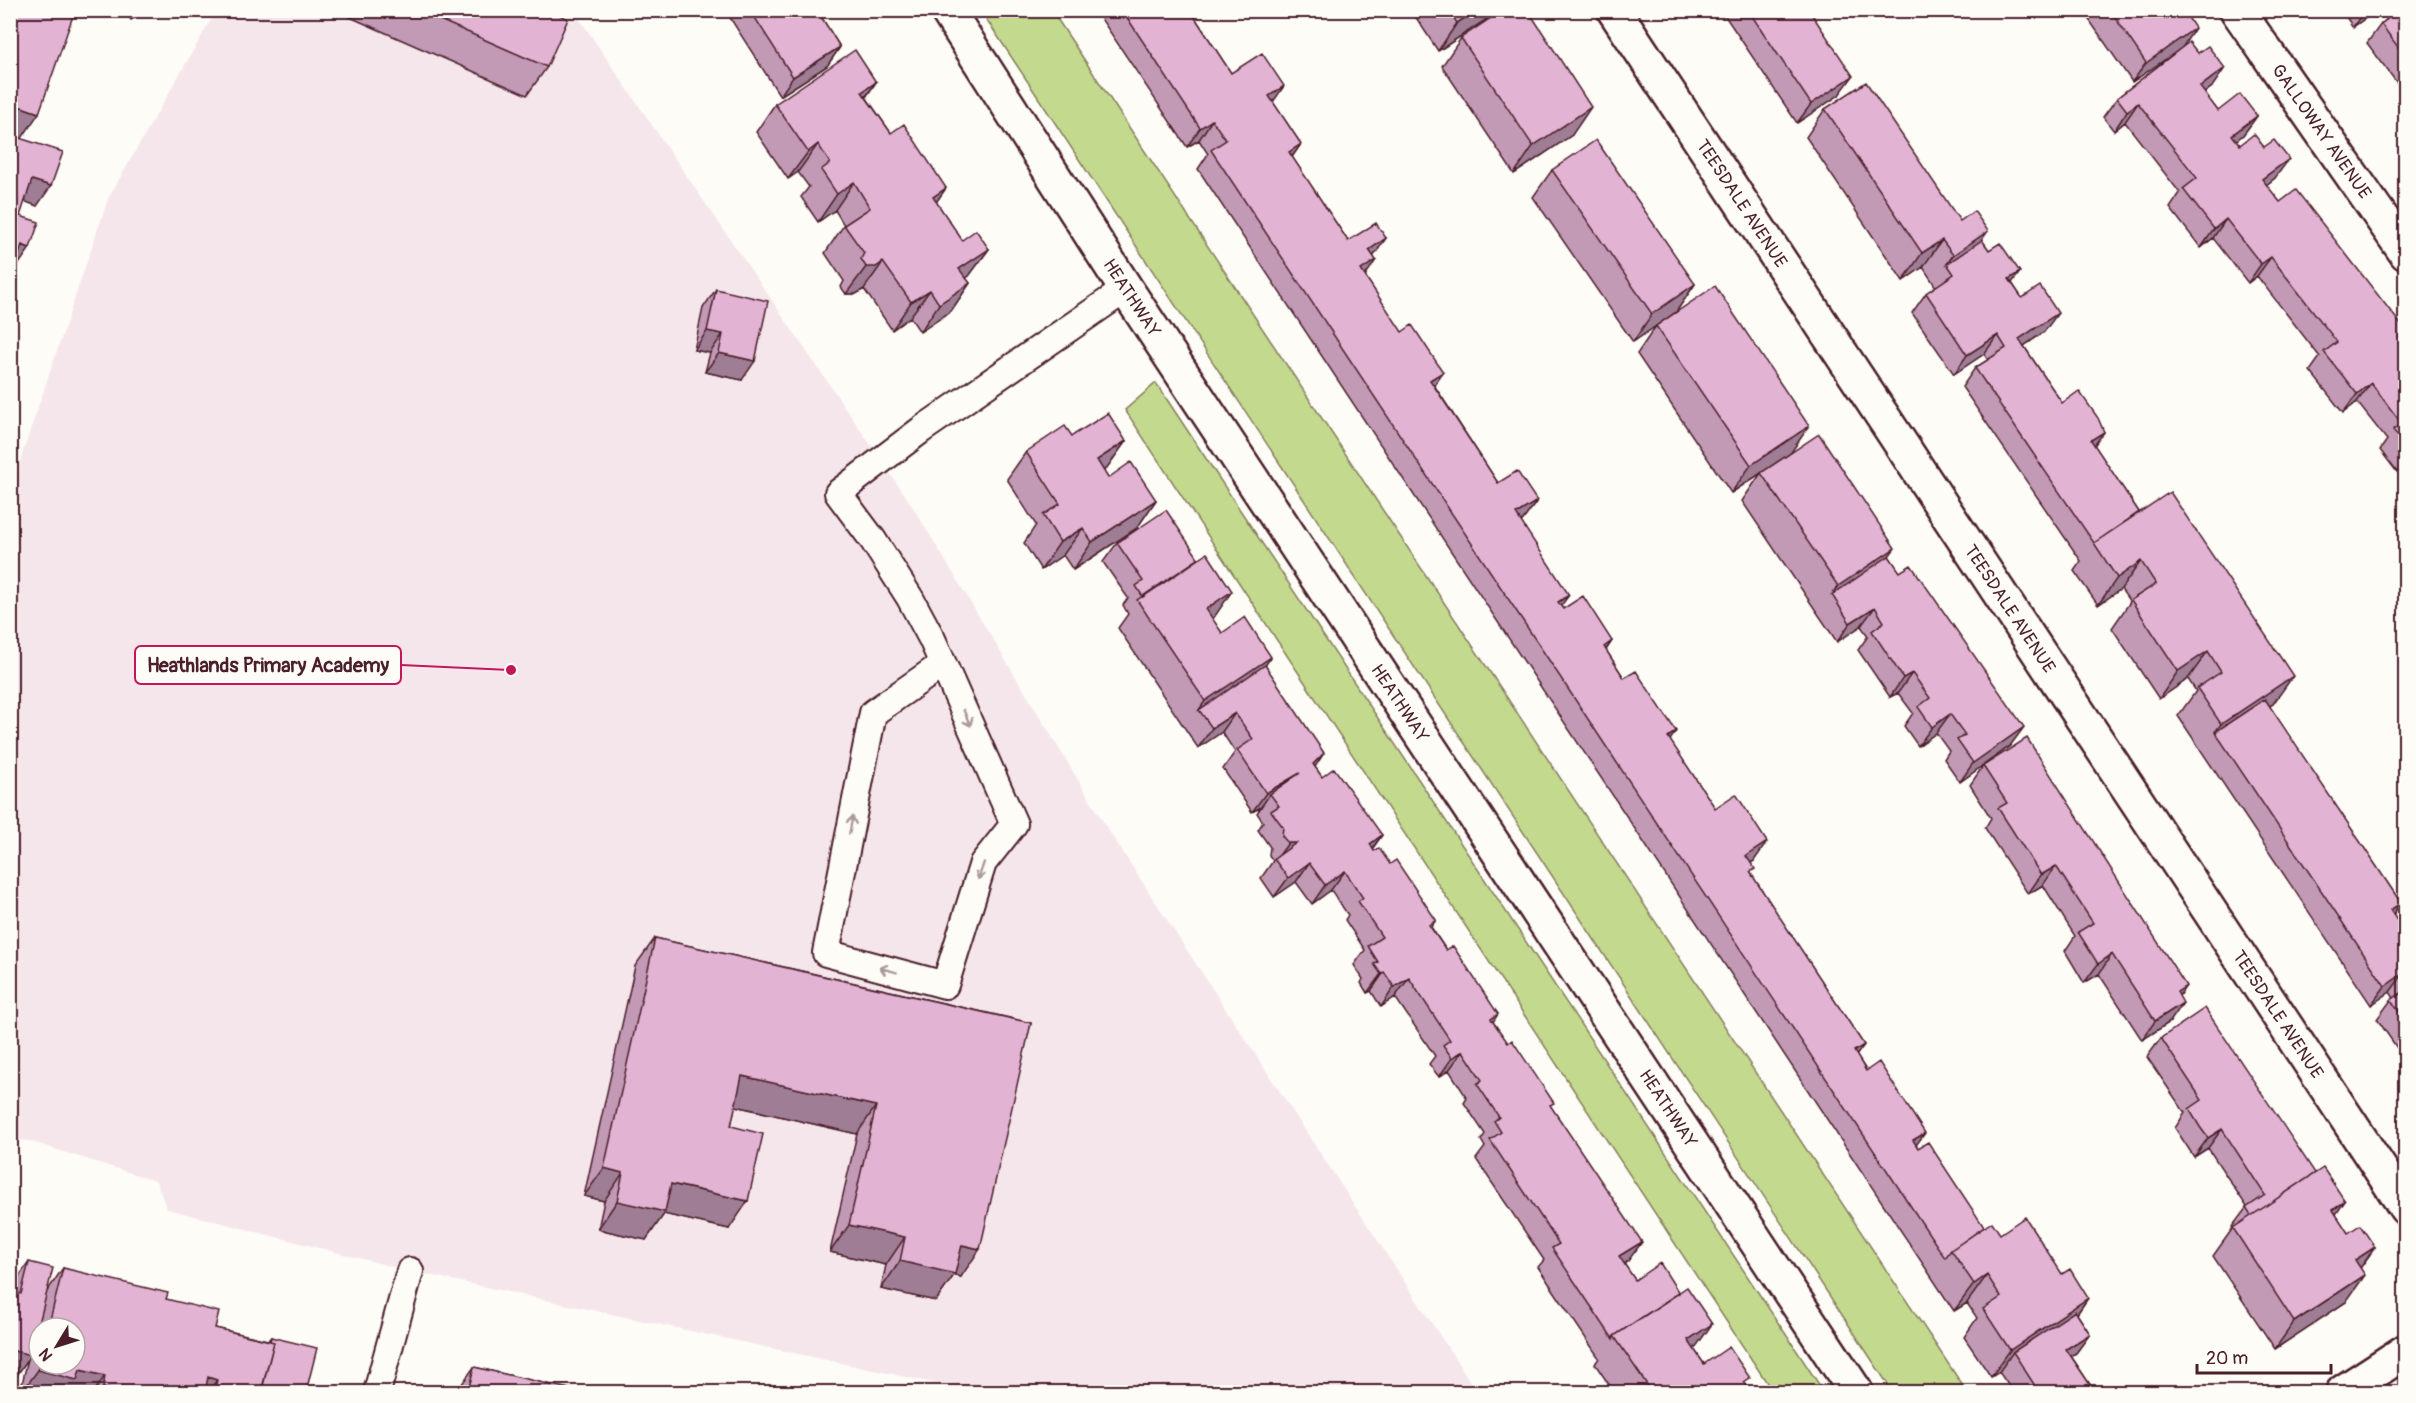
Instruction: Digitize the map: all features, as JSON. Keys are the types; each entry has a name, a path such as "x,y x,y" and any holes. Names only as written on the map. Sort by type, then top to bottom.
{"street":[{"name":"HEATHWAY","path":"947,10 1126,289 1856,1392"},
{"name":"TEESDALE AVENUE","path":"1614,10 2406,1208"},
{"name":"GALLOWAY AVENUE","path":"2237,10 2406,253"},
{"path":"2343,1392 2406,1351"}],"lane":[{"path":"943,664 873,713 826,953 945,985 983,863 1014,824 943,664 910,598 873,540 838,493 921,430 1126,289"},
{"path":"377,1392 410,1271"}],"shaded area":[{"path":"216,11 574,11 911,504 1112,836 1477,1392 976,1392 410,1271 167,1209 156,1181 29,1141 11,1139 11,488 108,199"}],"green space":[{"path":"981,11 1052,11 1967,1392 1893,1392"},
{"path":"1156,383 1824,1392 1773,1392 1125,410"}],"building":[{"path":"14,10 75,10 39,113 10,103 10,20"},
{"path":"417,10 550,10 568,19 547,67"},
{"path":"750,10 817,10 840,47 793,77"},
{"path":"1122,10 1190,10 1231,73 1262,53 1284,86 1269,96 1301,144 1289,152 1348,241 1376,223 1386,238 1369,250 1376,260 1361,270 1402,332 1412,325 1443,372 1430,380 1498,483 1517,471 1537,501 1516,514 1569,595 1558,602 1563,609 1583,596 1612,641 1604,647 1624,678 1636,671 1676,731 1668,737 1715,808 1736,794 1767,842 1746,856 1755,869 1750,872 1864,1045 1854,1051 1866,1071 1879,1062 1925,1133 1913,1140 1918,1148 1928,1142 1984,1227 1951,1250 1945,1258 1211,150 1226,140 1212,120 1200,128"},
{"path":"1449,10 1477,10 1457,23"},
{"path":"1503,10 1528,10 1591,107 1533,146 1461,38"},
{"path":"1748,10 1809,10 1853,76 1811,104"},
{"path":"2110,10 2183,10 2195,28 2146,63"},
{"path":"2399,10 2406,10 2406,58 2381,24"},
{"path":"2189,42 2198,53 2208,46 2225,68 2200,87 2218,111 2240,94 2257,116 2232,135 2240,145 2254,134 2264,147 2274,140 2289,159 2262,179 2280,202 2296,190 2406,331 2406,446 2393,430 2402,424 2371,383 2357,394 2324,352 2337,342 2271,257 2261,264 2226,219 2214,229 2183,189 2197,178 2138,103 2127,111 2117,98"},
{"path":"855,50 876,82 862,92 891,133 904,124 946,188 933,197 962,240 976,230 989,249 959,269 970,283 939,304 930,290 911,302 883,262 876,267 866,267 861,259 864,253 844,225 870,208 854,182 837,194 821,170 830,163 818,144 808,152 775,104"},
{"path":"1866,82 1960,221 1974,211 1988,231 1953,255 1942,240 1922,253 1825,109"},
{"path":"10,135 63,152 51,186 32,180 20,216 39,222 30,248 22,245 10,282"},
{"path":"1596,140 1695,284 1652,314 1552,170"},
{"path":"1982,240 1989,250 2000,243 2020,272 2009,279 2022,298 2040,286 2058,313 2019,339 2062,403 2079,391 2098,418 2104,432 2091,440 2139,512 2094,543 1975,368 2006,348 1998,335 1967,355 1926,293 1954,274 1947,264"},
{"path":"1715,286 1809,426 1751,465 1656,326"},
{"path":"716,289 768,301 755,361 719,353 723,334 707,331"},
{"path":"1108,413 1126,441 1097,460 1108,478 1131,462 1156,500 1092,542 1083,528 1060,542 1043,515 1060,504 1026,452 1065,426 1072,436"},
{"path":"1819,434 1895,548 1838,586 1761,473"},
{"path":"2170,492 2293,676 2221,724 2197,688 2221,672 2208,651 2178,671 2131,600 2156,584 2141,561 2117,578 2094,543"},
{"path":"1166,510 1199,559 1143,597 1136,586 1143,581 1117,543"},
{"path":"1207,553 1232,591 1206,609 1222,633 1245,617 1271,657 1205,701 1137,600"},
{"path":"1889,556 1900,572 1911,565 2024,727 1973,763 1957,740 1965,735 1950,714 1932,727 1918,707 1930,698 1912,673 1903,678 1872,631 1884,622 1875,607 1850,623 1832,595"},
{"path":"1265,665 1324,753 1313,764 1322,777 1334,768 1382,835 1370,844 1374,851 1379,848 1390,864 1396,860 1436,920 1429,925 1446,950 1453,946 1498,1014 1491,1019 1508,1043 1512,1040 1554,1103 1550,1105 1642,1242 1619,1256 1635,1280 1660,1263 1679,1293 1614,1336 1613,1339 1552,1248 1559,1244 1490,1140 1501,1132 1494,1121 1499,1117 1477,1084 1482,1080 1463,1051 1452,1058 1443,1045 1450,1040 1409,978 1394,987 1384,972 1381,974 1374,964 1378,962 1368,946 1382,937 1358,901 1363,898 1345,871 1325,885 1309,863 1288,878 1274,859 1296,843 1288,843 1282,836 1283,827 1271,811 1279,806 1270,794 1300,773 1266,793 1237,750 1253,739 1235,713 1212,728 1199,710"},
{"path":"2265,699 2401,903 2390,910 2406,934 2406,976 2404,973 2385,986 2215,732"},
{"path":"2027,738 2186,986 2177,992 2183,1003 2155,1021 2112,954 2098,964 2078,932 2093,923 2056,866 2041,875 1998,808 2007,803 1983,766"},
{"path":"655,938 1031,1023 980,1249 962,1245 955,1274 900,1261 905,1237 849,1225 876,1106 742,1076 731,1126 763,1134 748,1201 671,1184 665,1212 617,1201 623,1173 604,1168"},
{"path":"2406,990 2406,1022 2391,1000"},
{"path":"2205,1008 2315,1173 2251,1216 2246,1208 2265,1195 2222,1129 2208,1138 2200,1127 2189,1109 2202,1100 2161,1038"},
{"path":"2323,1168 2345,1201 2333,1210 2348,1233 2360,1225 2375,1247 2355,1260 2365,1275 2294,1322 2233,1228"},
{"path":"2025,1217 2062,1274 2070,1269 2088,1298 2010,1350 1983,1309 2001,1297 1987,1275 1974,1284 1951,1250 1992,1222 2000,1234"},
{"path":"29,1262 53,1268 41,1316 27,1316 27,1354 10,1350 10,1292 21,1294"},
{"path":"63,1268 168,1293 166,1299 219,1312 215,1328 274,1342 261,1392 214,1392 217,1380 208,1377 205,1392 160,1392 145,1388 144,1392 122,1392 103,1388 105,1376 87,1372 87,1316 51,1316"},
{"path":"1687,1287 1712,1324 1688,1340 1704,1364 1729,1347 1750,1378 1744,1382 1751,1392 1652,1392 1614,1336"},
{"path":"2075,1311 2090,1334 2066,1349 2095,1392 2039,1392 2013,1352"},
{"path":"271,1337 317,1348 306,1392 275,1392 276,1389 263,1386 274,1342 270,1341"},
{"path":"474,1367 582,1392 468,1392"},
{"path":"61,1376 78,1376 77,1380"}],"place":[{"name":"Heathlands Primary Academy","path":"511,670"}]}
